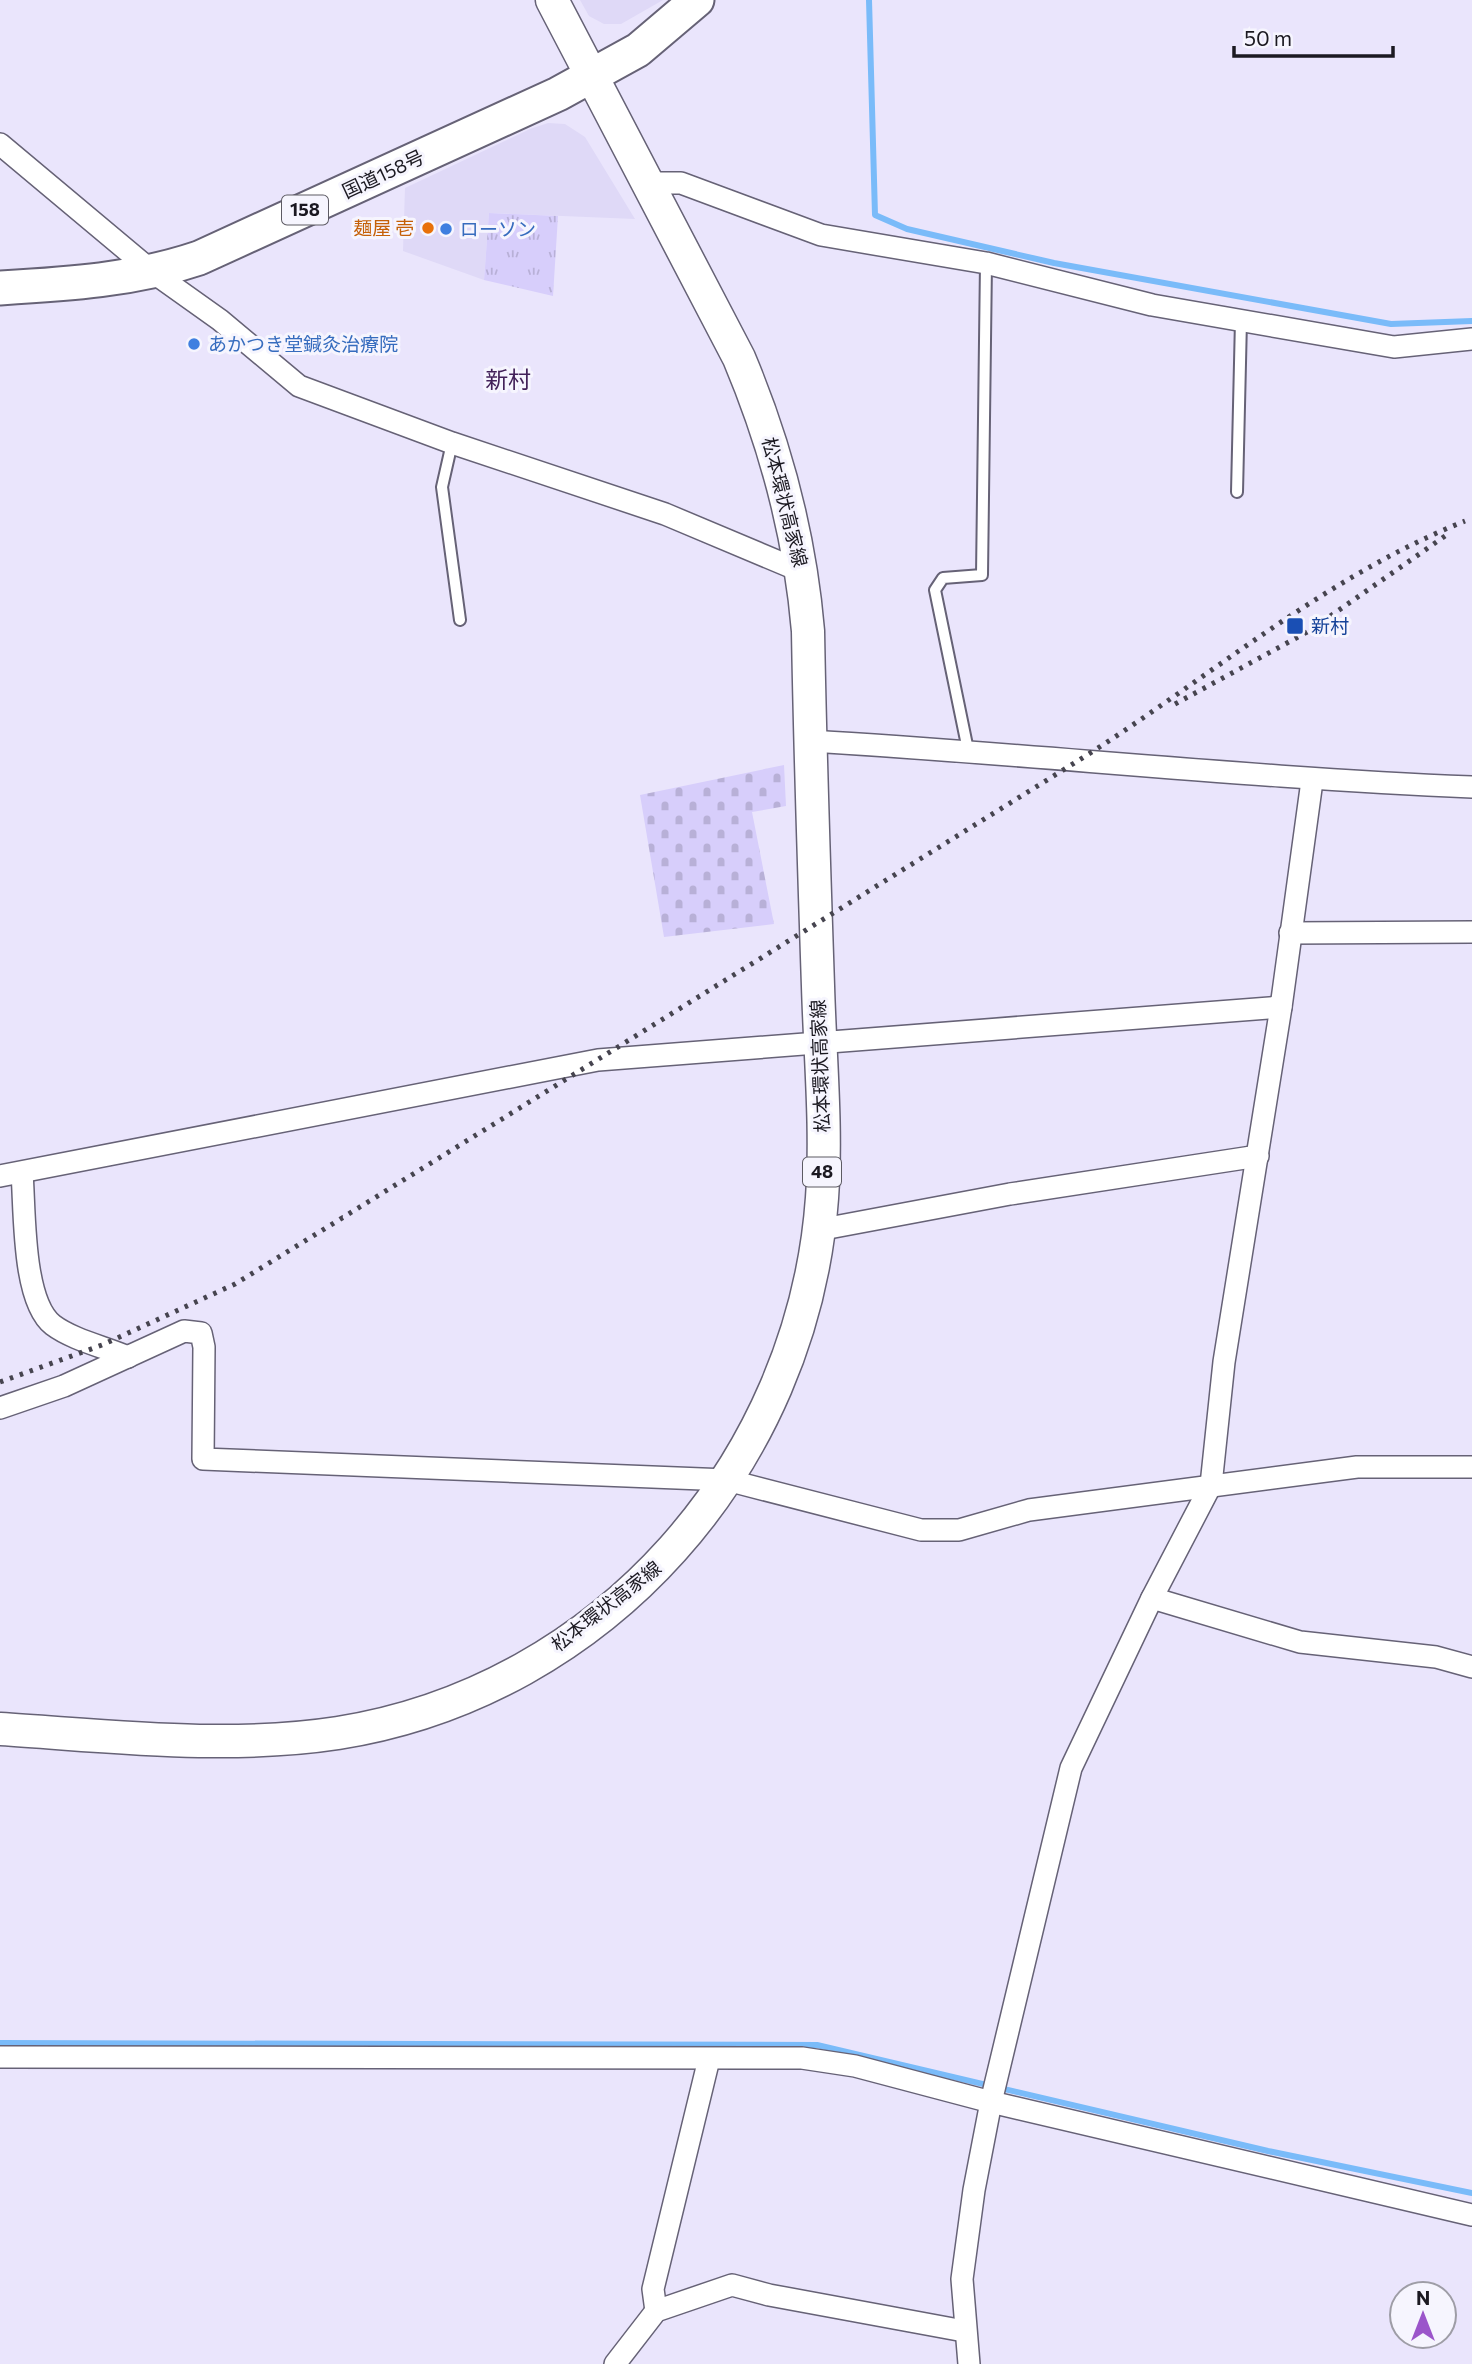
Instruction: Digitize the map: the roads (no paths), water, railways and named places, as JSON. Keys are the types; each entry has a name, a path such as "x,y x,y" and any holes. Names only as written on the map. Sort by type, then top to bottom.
{"highway":[{"name":"国道158号","path":"0,288 78,284 154,273 246,237 593,76 638,50 698,0"}],"main road":[{"name":"松本環状高家線","path":"0,1729 153,1739 245,1740 340,1732 432,1710 508,1677 599,1617 667,1559 727,1480 746,1450 779,1383 809,1290 822,1195 808,631 803,572 792,520 761,411 739,358 552,0"}],"street":[{"path":"0,145 154,273 220,320 299,386 452,443 666,514 803,572"},
{"path":"649,184 681,184 821,235 986,263 1152,305 1394,347 1472,339"},
{"path":"810,741 968,750 1312,780 1472,787"},
{"path":"969,2364 964,2331 962,2279 991,2102 1071,1768 1152,1598 1211,1485 1224,1362 1281,1007 1312,780"},
{"path":"1290,933 1472,932"},
{"path":"0,1176 585,1062 820,1041 1281,1007"},
{"path":"818,1230 1010,1194 1258,1156"},
{"path":"22,1173 30,1278 42,1311 52,1324 128,1357"},
{"path":"0,1408 64,1386 184,1331 201,1333 204,1347 203,1459 727,1480 921,1530 959,1530 1029,1510 1211,1485 1290,1478 1357,1466 1472,1467"},
{"path":"1152,1598 1300,1642 1436,1657 1472,1667"},
{"path":"0,2057 816,2060 855,2066 991,2102 1472,2215"},
{"path":"656,2311 653,2289 709,2059"},
{"path":"615,2364 656,2311 732,2285 769,2295 964,2331"}],"lane":[{"path":"968,750 935,590 943,578 982,575 986,263"},
{"path":"1237,492 1241,320"},
{"path":"452,443 442,487 460,620"}],"waterway":[{"path":"869,0 875,215 907,229 1054,263 1391,324 1472,321"},
{"path":"0,2043 817,2045 1268,2151 1472,2193"}],"railway":[{"path":"0,1382 102,1345 235,1284 1076,762 1313,601 1413,544 1465,521"},
{"path":"1175,704 1309,631 1448,534"}],"place":[{"name":"麺屋 壱","path":"428,228"},
{"name":"ローソン","path":"446,229"},
{"name":"あかつき堂鍼灸治療院","path":"194,344"},
{"name":"新村","path":"1295,626"}],"district":[{"name":"新村","path":"508,380"}]}
